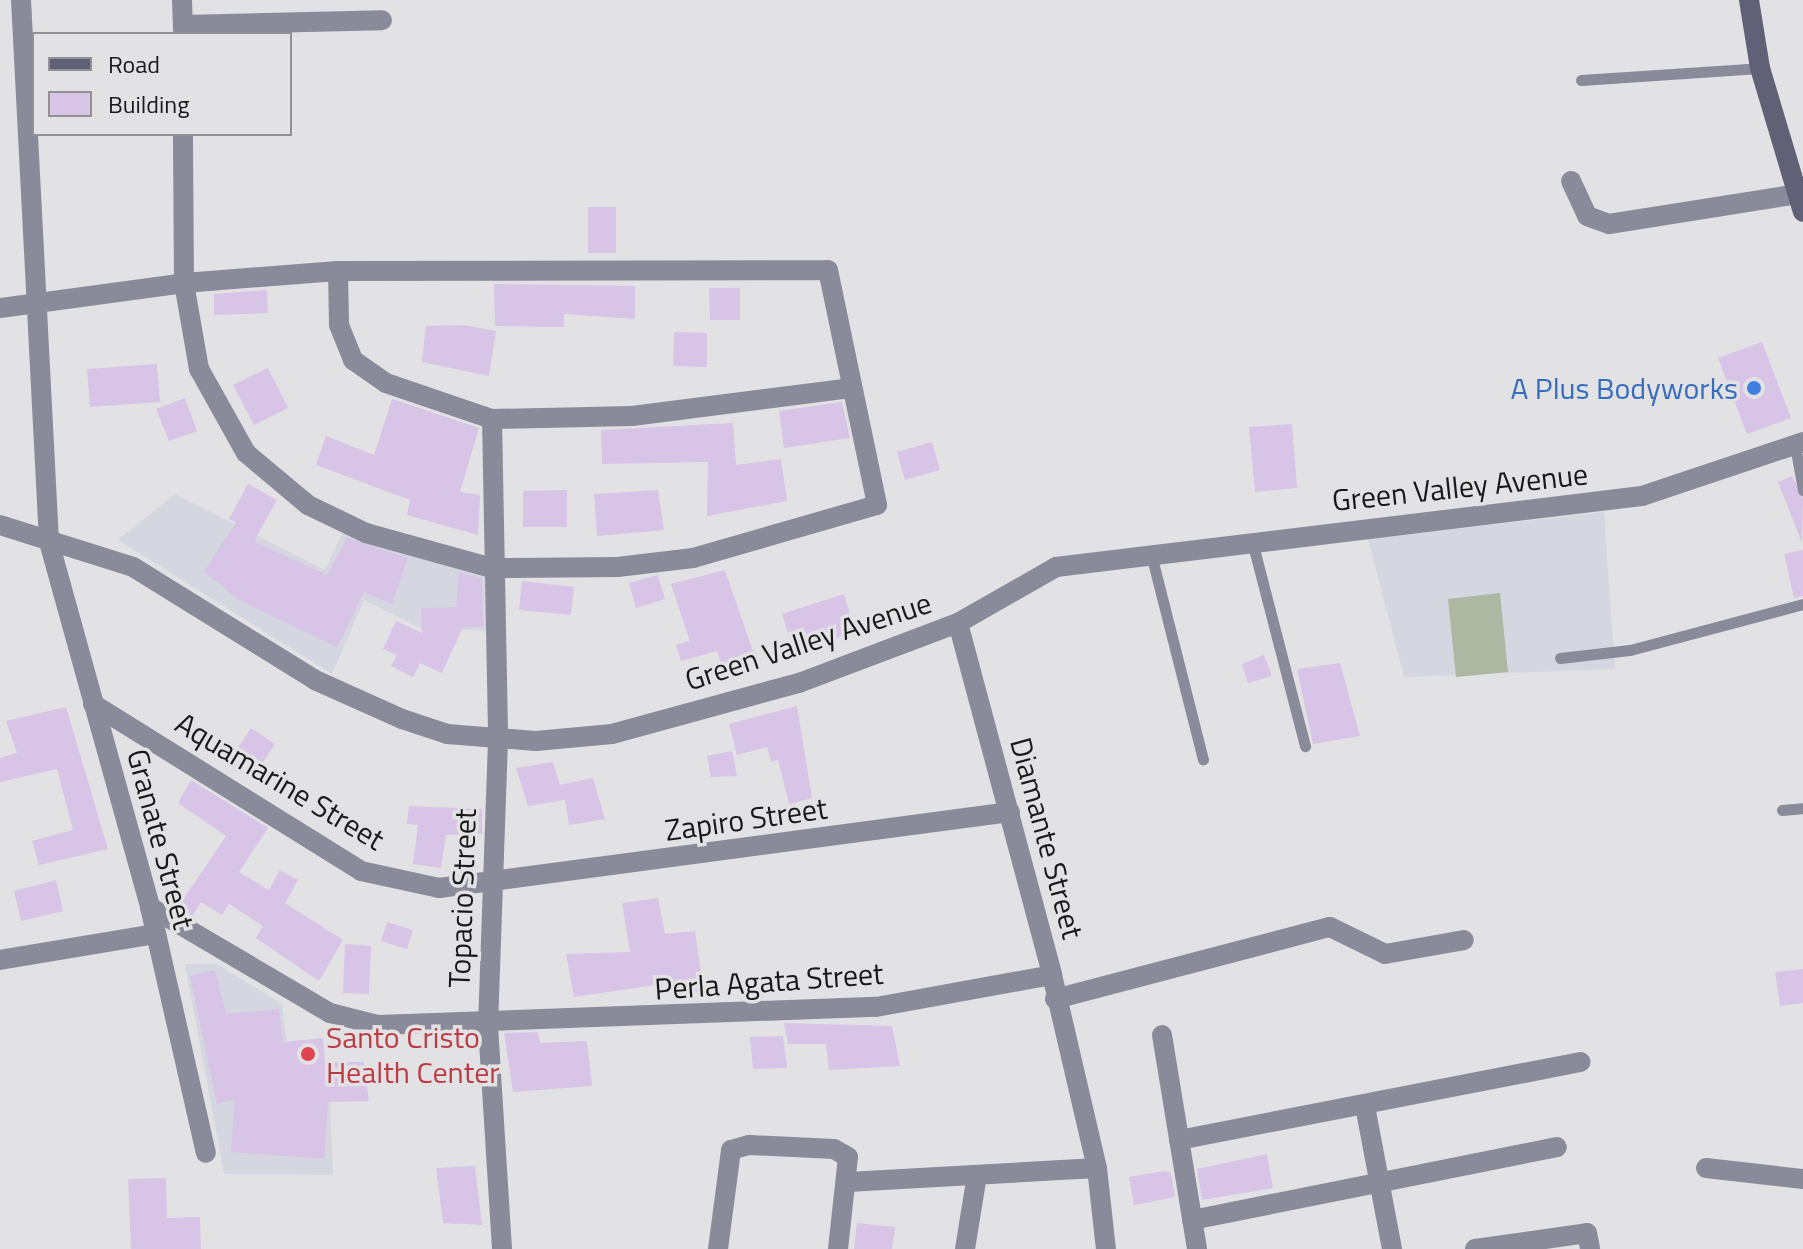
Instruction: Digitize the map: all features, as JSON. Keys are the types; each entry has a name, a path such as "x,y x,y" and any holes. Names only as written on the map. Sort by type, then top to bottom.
{"main road":[{"path":"1749,0 1760,68 1800,203"}],"street":[{"name":"Granate Street","path":"21,0 31,304 49,542 150,907 206,1153"},
{"path":"182,0 183,29 382,20"},
{"path":"0,308 184,283 338,271 828,270 850,388 877,505 693,558 618,567 492,568 366,533 308,505 246,453 199,369 184,283 183,136"},
{"path":"1571,181 1587,216 1609,224 1800,203"},
{"path":"338,271 339,325 353,360 386,383 492,419 632,416 850,388"},
{"name":"Topacio Street","path":"492,419 492,568 498,740 488,1026 502,1249"},
{"name":"Green Valley Avenue","path":"0,525 133,567 315,680 402,719 498,740 612,734 799,683 958,623 1056,567 1252,540 1642,496 1799,444"},
{"name":"Diamante Street","path":"958,623 1052,975 1055,999 1097,1168 1106,1249"},
{"name":"Aquamarine Street","path":"93,704 361,871 439,888 492,885"},
{"name":"Zapiro Street","path":"492,885 1010,812"},
{"name":"Perla Agata Street","path":"150,907 330,1013 378,1025 488,1026 876,1007 1052,975"},
{"path":"1055,999 1330,927 1385,954 1464,940"},
{"path":"0,959 156,934"},
{"path":"1162,1035 1197,1249"},
{"path":"1179,1140 1580,1062"},
{"path":"1365,1106 1392,1249"},
{"path":"1192,1220 1557,1147"},
{"path":"718,1249 731,1150 834,1149 848,1157 848,1182 838,1249"},
{"path":"848,1182 1097,1168"},
{"path":"1706,1168 1803,1179"},
{"path":"965,1249 977,1175"},
{"path":"1475,1249 1587,1233 1590,1249"}],"lane":[{"path":"1581,80 1760,68"},
{"path":"1799,444 1803,490"},
{"path":"1252,540 1305,746"},
{"path":"1151,554 1203,760"},
{"path":"1560,658 1630,650 1803,604"},
{"path":"1782,810 1803,808"}],"shaded area":[{"path":"175,494 325,570 344,530 487,577 486,631 421,628 364,600 332,674 118,540"},
{"path":"1604,512 1615,669 1404,677 1368,539"},
{"path":"185,964 217,964 282,1004 291,1072 329,1070 333,1175 224,1174"}],"green space":[{"path":"1500,593 1508,672 1456,677 1448,599"}],"building":[{"path":"588,207 616,207 616,253 588,253"},
{"path":"494,284 635,286 635,319 564,314 564,327 495,326"},
{"path":"709,288 740,288 740,320 710,320"},
{"path":"267,290 268,313 214,315 214,294"},
{"path":"463,325 496,331 489,376 422,362 426,326"},
{"path":"674,332 707,333 707,367 673,366"},
{"name":"A Plus Bodyworks","path":"1762,342 1791,418 1747,434 1718,358"},
{"path":"157,364 160,402 90,407 87,369"},
{"path":"268,368 288,408 254,425 233,385"},
{"path":"185,398 197,431 169,441 156,409"},
{"path":"392,399 479,428 460,492 480,495 478,535 407,515 410,500 316,465 326,436 374,455"},
{"path":"842,402 850,438 784,448 779,411"},
{"path":"733,423 736,465 781,459 787,501 707,516 708,462 602,464 601,430"},
{"path":"1292,424 1297,488 1255,492 1249,427"},
{"path":"932,442 940,470 905,480 897,452"},
{"path":"1792,476 1803,499 1802,543 1778,482"},
{"path":"248,484 277,500 254,541 294,560 327,575 347,538 408,558 392,604 364,592 337,647 241,601 204,572 236,522 229,519"},
{"path":"567,490 567,527 523,527 523,491"},
{"path":"658,490 664,530 597,536 594,494"},
{"path":"1803,550 1803,596 1794,598 1784,554"},
{"path":"725,570 756,660 723,671 717,651 681,661 676,645 690,641 671,584"},
{"path":"459,572 482,579 483,627 463,627 442,673 420,663 413,677 391,666 397,655 383,649 396,621 422,633 421,608 456,607"},
{"path":"658,575 665,599 636,608 629,583"},
{"path":"522,581 574,587 571,615 519,610"},
{"path":"844,594 855,632 794,653 782,614"},
{"path":"1264,655 1272,676 1248,683 1242,664"},
{"path":"1340,663 1360,736 1313,744 1297,669"},
{"path":"797,706 812,798 789,804 778,760 771,762 767,747 737,755 729,724"},
{"path":"66,707 108,849 39,865 32,841 73,830 57,769 0,782 0,758 17,753 6,721"},
{"path":"251,728 275,744 254,776 230,760"},
{"path":"732,751 737,776 711,777 707,756"},
{"path":"553,762 560,785 593,778 605,819 569,825 565,800 528,806 516,768"},
{"path":"191,780 268,828 239,872 269,890 280,870 298,880 285,903 343,940 319,981 256,938 263,926 229,904 222,915 201,902 192,916 178,907 226,836 178,803"},
{"path":"409,806 482,809 482,834 446,835 441,868 413,864 418,825 407,824"},
{"path":"56,880 63,911 21,921 14,891"},
{"path":"658,898 665,934 695,931 704,992 671,995 669,983 574,997 566,954 630,952 622,903"},
{"path":"387,922 413,930 407,949 381,941"},
{"path":"345,944 371,946 369,994 343,993"},
{"path":"1803,969 1803,1003 1780,1006 1775,972"},
{"path":"215,970 226,1014 279,1009 283,1042 323,1038 325,1062 364,1062 369,1101 328,1102 324,1159 231,1152 235,1099 217,1104 190,976"},
{"path":"784,1023 892,1026 900,1066 829,1070 826,1044 788,1044"},
{"path":"538,1032 540,1043 587,1041 592,1086 513,1092 504,1033"},
{"path":"783,1036 787,1068 753,1069 750,1037"},
{"path":"1267,1154 1273,1188 1202,1200 1197,1169"},
{"path":"475,1166 482,1225 443,1223 436,1168"},
{"path":"1164,1171 1171,1173 1175,1197 1134,1205 1129,1177"},
{"path":"166,1178 167,1218 200,1217 201,1249 131,1249 128,1179"},
{"path":"857,1223 895,1227 892,1249 854,1249"}],"place":[{"name":"A Plus Bodyworks","path":"1754,388"},
{"name":"Santo Cristo Health Center","path":"308,1054"}]}
